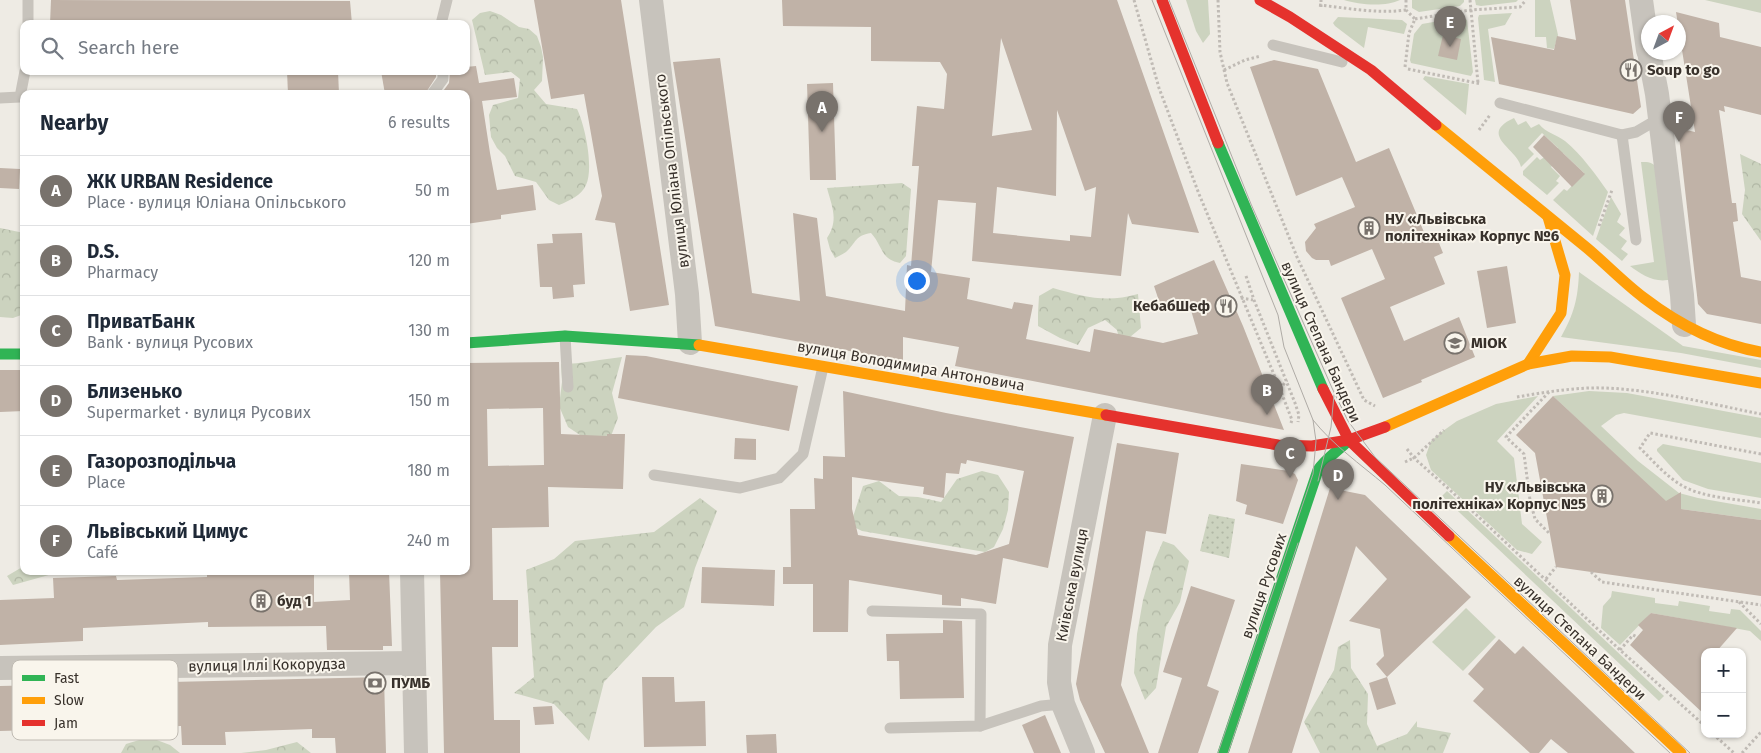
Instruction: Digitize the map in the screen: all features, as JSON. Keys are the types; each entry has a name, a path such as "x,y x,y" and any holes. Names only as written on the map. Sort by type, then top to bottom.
{"main road":[{"name":"вулиця Степана Бандери","path":"1162,0 1241,199 1321,384 1349,440 1396,487 1680,753"},
{"path":"1260,0 1290,17 1367,68 1595,255 1644,298 1684,325 1707,336 1748,350 1761,352"},
{"path":"1528,364 1562,313 1565,275 1548,217"},
{"name":"вулиця Володимира Антоновича","path":"470,343 565,336 690,343 1278,445 1312,446 1349,440"},
{"path":"0,354 20,354"},
{"path":"1349,440 1392,425 1528,364 1572,356 1610,357 1761,383"},
{"name":"вулиця Русових","path":"1224,753 1318,470 1323,462 1328,460 1349,440"}],"street":[{"name":"вулиця Юліана Опільського","path":"651,0 687,294 690,343"},
{"path":"1641,0 1643,15"},
{"path":"1650,60 1660,118 1684,325"},
{"name":"Київська вулиця","path":"1083,753 1063,704 1059,682 1060,645 1105,415"},
{"path":"412,575 416,753"},
{"name":"вулиця Іллі Кокорудза","path":"178,666 414,663"}],"lane":[{"path":"28,0 28,20"},
{"path":"442,20 447,0"},
{"path":"1270,49 1367,68"},
{"path":"21,90 24,75"},
{"path":"435,90 443,79 443,75"},
{"path":"0,98 20,97"},
{"path":"1500,103 1622,135 1636,132 1660,118"},
{"path":"1622,135 1636,240"},
{"path":"565,336 568,387"},
{"path":"654,475 740,488 778,478 803,454 823,367"},
{"path":"872,611 980,614 980,726"},
{"path":"890,728 980,726 1041,706 1063,704"}],"path":[{"path":"1134,0 1159,88 1198,194 1292,420 1290,428"},
{"path":"1218,0 1220,52 1227,83 1297,257 1364,400 1376,406"},
{"path":"1406,0 1406,10 1415,19"},
{"path":"1415,19 1409,33 1404,68 1480,83 1470,0"},
{"path":"1415,19 1471,10 1520,7 1526,0"},
{"path":"1312,5 1371,12 1406,10"},
{"path":"1224,70 1270,49"},
{"path":"1598,229 1610,195 1626,160"},
{"path":"1241,298 1259,301"},
{"path":"1280,389 1291,376"},
{"path":"1516,397 1550,392 1604,388 1650,392 1761,414"},
{"path":"1550,392 1506,437 1524,454 1530,500 1535,519 1550,534"},
{"path":"1414,458 1448,426"},
{"path":"1761,454 1650,433 1640,448 1666,474 1682,486 1707,495 1761,504"},
{"path":"1407,449 1414,458 1620,650 1701,722"},
{"path":"1546,579 1556,567"},
{"path":"1591,572 1602,582 1761,605"},
{"path":"1738,601 1761,624"},
{"path":"1620,650 1634,635 1636,637"},
{"path":"1742,753 1761,732"},
{"path":"1718,738 1734,753"}],"green space":[{"path":"1186,0 1208,0 1210,34 1203,43 1196,31"},
{"path":"1344,0 1400,0 1387,4 1372,4"},
{"path":"1412,0 1464,0 1464,2 1460,6 1419,12 1412,8"},
{"path":"1475,0 1518,0 1516,2 1481,6 1476,5"},
{"path":"1535,0 1550,0 1558,35 1554,49 1547,48 1546,37 1535,37"},
{"path":"1705,0 1761,0 1761,13"},
{"path":"490,11 501,15 519,27 529,29 537,36 543,57 542,81 534,90 546,104 577,109 580,116 588,147 588,178 582,192 571,200 559,205 549,200 536,182 515,176 505,156 497,148 491,137 489,115 493,105 518,98 520,79 511,72 485,75 472,20 480,13"},
{"path":"1512,13 1505,25 1488,29 1495,82 1484,80 1479,15"},
{"path":"1338,17 1402,20 1407,24 1404,34 1368,27 1364,48 1335,26 1333,23"},
{"path":"1462,17 1467,20 1473,72 1471,76 1411,63 1414,34 1422,24"},
{"path":"1425,76 1469,84 1466,115 1423,79"},
{"path":"1514,118 1518,125 1526,121 1531,128 1539,124 1565,141 1594,172 1608,192 1593,236 1553,200 1564,189 1567,191 1584,173 1563,153 1551,167 1560,176 1556,181 1559,183 1547,195 1523,175 1523,171 1537,157 1540,160 1558,148 1542,133 1528,148 1534,154 1521,167 1518,160 1499,136 1499,130 1504,124"},
{"path":"1740,154 1761,164 1761,241 1742,214 1745,190"},
{"path":"1641,162 1650,163 1657,168 1672,279 1655,279 1644,275 1630,266 1654,262"},
{"path":"902,183 911,189 906,256 900,263 885,255 871,233 859,238 846,252 835,258 827,238 834,219 827,188"},
{"path":"1611,197 1621,214 1617,222 1625,228 1619,235 1627,241 1621,249 1628,254 1622,261 1596,239"},
{"path":"0,228 20,232 20,315 13,318 0,317"},
{"path":"1579,272 1683,346 1761,360 1761,368 1681,353 1561,337 1575,306"},
{"path":"1053,288 1095,298 1116,298 1138,294 1141,328 1120,342 1117,330 1105,320 1088,328 1078,345 1060,338 1038,326 1039,296"},
{"path":"622,357 612,393 618,418 611,436 583,437 568,427 559,406 562,382 561,364"},
{"path":"1589,391 1627,393 1761,418 1761,438 1624,413 1616,415 1601,426 1638,461 1679,493 1761,509 1761,520 1681,509 1681,499 1679,497 1668,504 1553,396"},
{"path":"1538,396 1497,441 1514,458 1522,524 1542,542 1532,554 1517,550 1431,470 1426,455 1431,441 1457,421 1496,404"},
{"path":"1663,444 1761,463 1761,498 1708,489 1683,480 1657,451"},
{"path":"982,471 998,475 1009,492 1008,510 1003,529 994,547 985,552 862,531 852,526 851,523 863,486 879,481 899,496 918,497 941,502 957,479"},
{"path":"1447,491 1664,696 1659,701 1442,496"},
{"path":"700,498 717,511 695,568 684,607 656,627 604,682 589,741 554,704 514,693 534,677 526,570 554,559 575,541 654,532"},
{"path":"1209,514 1235,519 1229,558 1200,551"},
{"path":"1163,541 1174,545 1189,561 1180,602 1166,627 1156,688 1145,700 1134,673 1137,634 1143,600 1154,562"},
{"path":"20,568 20,575 49,575 13,585 7,576"},
{"path":"1612,591 1655,598 1655,603 1678,606 1679,601 1710,606 1709,611 1730,614 1731,609 1740,610 1761,631 1761,641 1750,631 1651,613 1620,645 1601,628 1603,606 1611,597"},
{"path":"1466,608 1496,637 1463,671 1432,642"},
{"path":"1350,640 1351,668 1368,694 1367,724 1377,746 1407,734 1417,721 1417,727 1451,733 1443,753 1320,753 1304,722 1334,670 1338,647"},
{"path":"139,740 157,740 170,745 180,753 121,753 126,744"},
{"path":"297,742 311,753 241,753 266,750"}],"building":[{"path":"51,0 350,1 352,20 50,20"},
{"path":"534,0 621,0 669,305 630,311 615,223 595,220 602,196 584,94 551,99"},
{"path":"782,0 1117,0 1199,233 1132,224 1128,213 1121,276 972,261 976,203 938,200 931,272 970,278 967,299 1012,309 1014,302 1033,305 1026,339 1090,352 1094,329 1163,343 1198,334 1190,307 1160,304 1154,286 1214,260 1243,326 1284,430 955,366 959,347 903,337 903,361 715,326 673,62 720,58 752,293 800,301 793,213 817,218 826,296 905,311 907,265 911,266 919,166 912,166 917,106 944,109 947,74 940,62 871,61 871,27 783,26","holes":["1001,38 1032,130 992,136","1057,110 1085,191 1096,187 1091,237 1070,235 1070,241 993,233 997,187 1056,196"]},
{"path":"1570,0 1625,0 1641,107 1633,114 1499,84 1491,37 1554,50 1557,36 1576,40"},
{"path":"1676,12 1719,23 1720,37 1761,47 1761,115 1724,106 1725,112 1719,110 1732,203 1736,203 1738,221 1733,222 1741,277 1761,281 1761,324 1707,314 1698,304 1678,128 1695,132 1684,60 1686,60 1686,15 1676,15"},
{"path":"1443,35 1461,39 1457,60 1438,56"},
{"name":"НУ «Львівська політехніка» Корпус №6","path":"1274,60 1318,69 1356,162 1389,148 1426,237 1435,233 1443,253 1434,257 1445,284 1390,307 1404,341 1459,317 1475,357 1383,398 1341,298 1385,279 1372,249 1331,266 1329,260 1316,260 1306,251 1305,242 1316,228 1314,224 1355,207 1342,177 1296,196 1250,67"},
{"path":"476,66 479,83 514,78 517,97 482,101 490,153 497,190 533,185 536,210 501,215 501,219 470,223 470,90 444,90 449,83 450,75 470,75 470,67"},
{"path":"287,75 338,75 339,90 288,90"},
{"path":"382,75 436,75 428,90 384,90"},
{"path":"833,83 836,180 810,180 807,84"},
{"path":"1544,135 1585,174 1572,187 1533,147"},
{"path":"0,168 20,169 19,189 0,188"},
{"path":"582,233 585,284 573,285 574,297 553,299 552,287 540,287 537,244 553,243 552,234"},
{"path":"1507,266 1516,323 1487,328 1477,271"},
{"path":"626,355 646,356 798,386 789,431 618,398"},
{"path":"559,362 561,434 607,436 607,434 625,434 623,489 548,487 549,527 492,528 493,600 518,600 518,647 492,647 494,720 520,720 520,753 444,753 440,575 470,575 470,363","holes":["543,408 544,465 488,466 487,409"]},
{"path":"0,370 20,370 20,411 0,412"},
{"path":"843,391 1074,437 1048,568 1003,558 996,604 961,598 961,606 942,605 942,595 849,580 848,632 813,632 813,584 783,584 783,567 791,567 790,509 815,509 814,478 823,479 823,456 845,457","holes":["967,460 1024,471 1009,544 976,555 858,535 852,509 852,477 924,487 923,494 944,498 946,473 959,474 961,463 966,464"]},
{"name":"НУ «Львівська політехніка» Корпус №5","path":"1553,396 1666,501 1681,492 1681,509 1761,520 1761,596 1556,567 1535,453 1516,435"},
{"path":"735,438 756,439 756,460 734,459"},
{"path":"1117,443 1179,453 1166,534 1146,531 1121,685 1149,753 1105,753 1080,700 1076,684"},
{"path":"1241,464 1289,471 1295,474 1298,480 1283,524 1245,514 1247,505 1236,501"},
{"path":"1330,488 1365,495 1471,597 1387,677 1376,664 1384,656 1380,629 1349,621 1387,579 1356,546 1292,753 1248,753"},
{"path":"702,567 775,570 774,606 701,603"},
{"path":"207,575 314,575 314,602 350,600 349,575 389,575 392,646 383,646 383,650 327,650 326,626 208,627 208,622 83,628 83,641 0,645 0,600 54,598 53,578 116,576 117,580 207,577"},
{"path":"1191,586 1235,600 1207,686 1219,691 1198,753 1158,753 1182,678 1163,672"},
{"path":"1651,613 1737,628 1720,648 1701,648 1701,711 1630,645 1643,630 1638,625"},
{"path":"943,620 962,621 964,698 900,699 899,661 887,661 886,634 943,633"},
{"path":"1499,639 1515,654 1523,646 1635,753 1568,753 1551,739 1539,753 1530,753 1473,701 1484,689 1468,674"},
{"path":"384,677 386,753 336,753 335,738 312,738 312,729 225,732 226,745 182,745 181,726 178,726 178,682"},
{"path":"642,677 674,677 675,702 705,701 706,746 644,747"},
{"path":"1387,677 1396,704 1377,710 1369,683"},
{"path":"0,686 12,686 12,731 0,731"},
{"path":"552,706 554,724 535,725 533,707"},
{"path":"1045,715 1061,753 1034,753 1022,725"},
{"path":"776,734 777,753 747,753 746,735"}],"tram line":[{"path":"1152,0 1278,315 1284,347 1313,420 1316,441 1313,474 1218,753"},
{"path":"1169,0 1251,204 1348,421 1375,457 1690,753"},
{"path":"1318,481 1331,427 1334,395"},
{"path":"1313,420 1338,446 1385,485 1670,753"},
{"path":"1228,753 1298,543"}],"traffic: fast":[{"path":"1218,143 1323,389"},
{"path":"470,343 565,336 699,345"},
{"path":"0,354 20,354"},
{"path":"1223,753 1318,470 1328,458 1349,440"}],"traffic: slow":[{"path":"1436,125 1587,248 1644,298 1685,325 1714,339 1761,352"},
{"path":"1528,364 1561,313 1565,275 1548,217"},
{"path":"699,345 1106,415"},
{"path":"1385,427 1528,364 1572,356 1610,357 1761,383"},
{"path":"1449,536 1681,753"}],"traffic: jam":[{"path":"1162,0 1218,143"},
{"path":"1260,0 1290,17 1371,70 1436,125"},
{"path":"1323,389 1349,440 1449,536"},
{"path":"1106,415 1278,445 1312,446 1349,440 1385,427"}],"place":[{"name":"Газорозподільча","path":"1450,47"},
{"name":"Soup to go","path":"1631,70"},
{"name":"ЖК URBAN Residence","path":"822,132"},
{"name":"Львівський Цимус","path":"1679,142"},
{"name":"НУ «Львівська політехніка» Корпус №6","path":"1369,228"},
{"name":"КебабШеф","path":"1226,306"},
{"name":"МІОК","path":"1455,343"},
{"name":"D.S.","path":"1267,415"},
{"name":"ПриватБанк","path":"1290,478"},
{"name":"НУ «Львівська політехніка» Корпус №5","path":"1602,496"},
{"name":"Близенько","path":"1338,500"},
{"name":"буд 1","path":"261,601"},
{"name":"ПУМБ","path":"375,683"}]}
